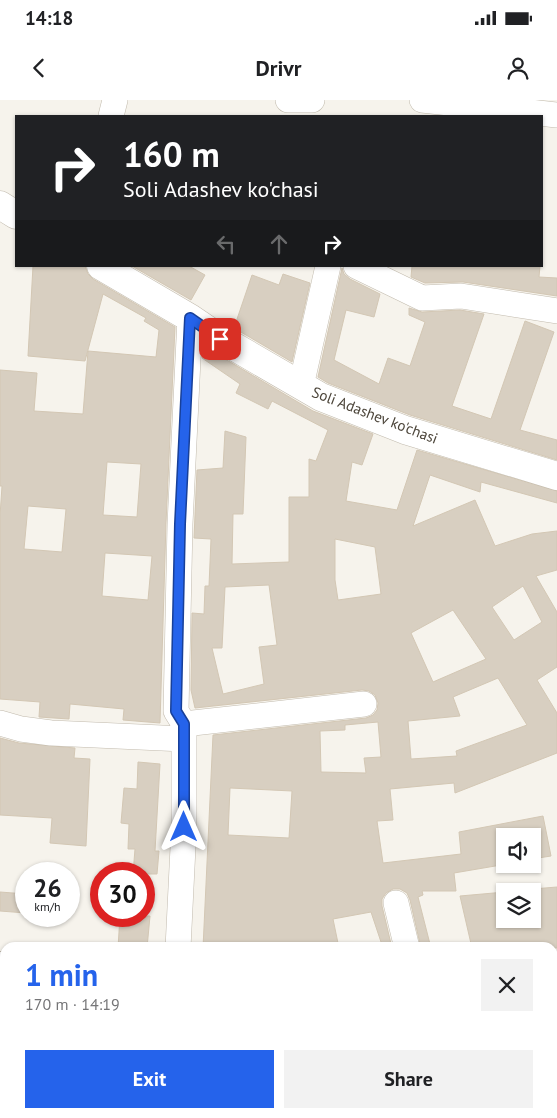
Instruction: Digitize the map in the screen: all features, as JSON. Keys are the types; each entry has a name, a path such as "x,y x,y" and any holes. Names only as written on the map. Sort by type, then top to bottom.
{"street":[{"path":"111,115 115,100"},
{"path":"288,100 312,100"},
{"path":"422,100 557,115"},
{"path":"0,205 15,214"},
{"name":"Soli Adashev ko'chasi","path":"103,267 321,398 405,430 557,476"},
{"path":"301,386 328,267"},
{"path":"358,267 422,298 461,296 557,311"},
{"path":"178,942 184,827 184,732 176,711 180,524 190,318"},
{"path":"0,723 22,730 51,732 184,732 364,704"},
{"path":"396,902 406,942"}],"building":[{"path":"33,267 85,267 88,274 93,279 175,327 166,523 160,723 123,720 124,709 70,704 69,719 39,717 40,702 0,699 0,516 2,486 0,486 0,370 37,373 34,411 83,414 88,351 156,357 159,330 144,321 146,318 103,294 85,361 28,356","holes":["107,462 141,464 137,517 103,515","28,506 66,509 62,552 24,549","105,553 152,556 148,600 102,596"]},
{"path":"134,267 191,267 205,275 191,300"},
{"path":"412,267 540,267 539,277 557,278 557,296 463,282 425,283 411,277"},
{"path":"342,268 344,274 350,279 380,294 374,317 346,310 334,360 379,384 388,358 410,366 425,322 409,315 409,308 422,312 460,310 484,314 452,406 491,419 525,321 554,332 520,430 557,440 557,460 410,415 328,383 318,377"},
{"path":"283,274 310,283 292,362 234,328 252,275 279,285"},
{"path":"203,346 313,411 373,434 362,465 352,462 346,501 397,510 417,450 557,491 557,503 481,482 480,492 430,475 413,526 475,500 495,546 532,534 557,531 557,570 536,576 557,612 557,667 537,680 557,713 557,753 455,793 454,783 390,789 393,820 377,821 383,863 461,854 459,832 543,816 551,856 541,858 541,828 496,828 496,866 454,873 456,891 422,891 423,895 418,897 429,942 420,942 407,893 400,889 393,889 386,893 382,899 391,942 381,942 371,912 333,919 338,942 203,942 213,735 366,718 373,715 377,710 378,703 375,695 369,691 362,690 195,708 191,690 192,613 204,614 205,586 209,586 211,539 194,538 197,470 223,468 225,431 246,437 243,514 233,514 232,564 289,562 289,497 309,497 309,459 316,461 328,430 272,401 268,409 236,393 240,384 202,358","holes":["335,539 375,547 381,594 338,600 335,580","269,585 277,645 259,647 264,684 223,694 212,648 222,648 225,587","523,586 542,622 514,640 492,607","453,610 486,659 433,682 411,633","498,678 527,725 456,751 457,756 411,759 408,721 460,716 453,697","378,722 381,757 364,758 366,773 321,772 320,731 345,730 345,725","230,788 292,791 289,838 228,835"]},
{"path":"0,738 19,743 75,748 74,758 90,759 86,846 50,843 52,818 0,815"},
{"path":"138,762 160,764 155,851 159,851 157,874 155,874 155,862 134,862 135,849 128,849 129,824 121,823 124,788 137,789"},
{"path":"557,887 557,942 471,942 460,896 496,893 496,928 541,928 541,888"},
{"path":"0,892 15,893 15,912 0,911"},
{"path":"119,927 149,927 148,942 118,942"}],"route":[{"path":"184,827 184,724 176,711 180,524 190,318 220,339"}]}
